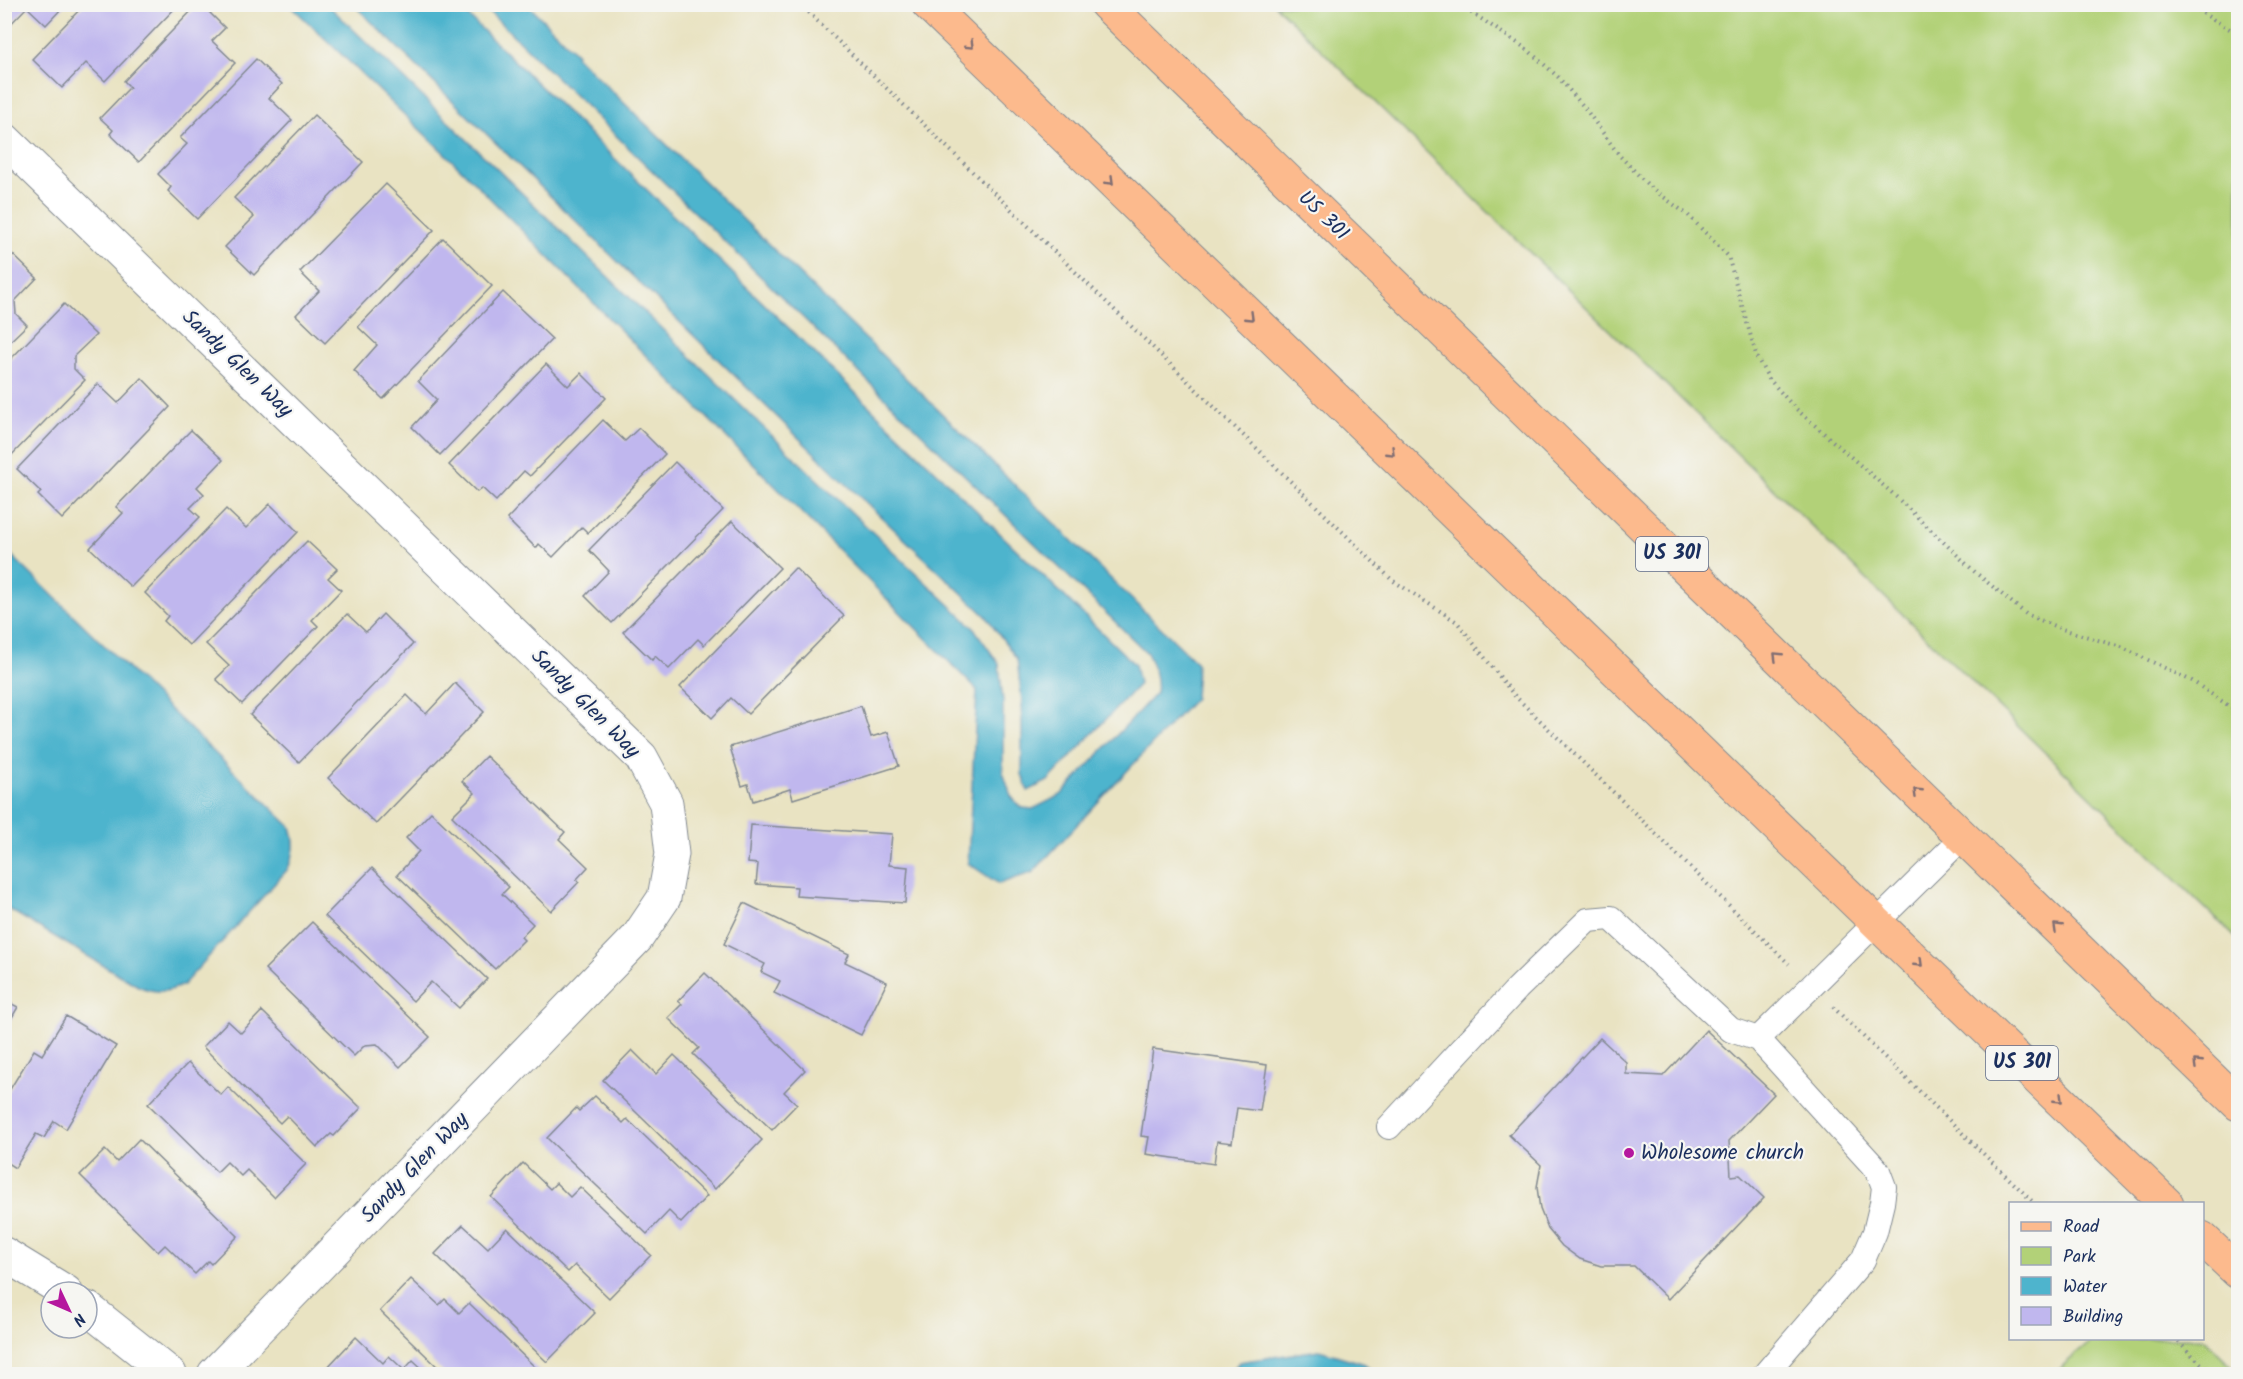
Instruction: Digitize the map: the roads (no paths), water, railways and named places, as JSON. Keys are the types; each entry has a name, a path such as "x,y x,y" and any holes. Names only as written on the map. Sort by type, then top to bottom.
{"main road":[{"name":"US 301","path":"928,4 2166,1202"},
{"name":"US 301","path":"1106,4 2238,1104"},
{"path":"2204,1240 2238,1272"}],"street":[{"name":"Sandy Glen Way","path":"4,139 640,757 666,804 672,854 664,898 637,938 214,1374"},
{"path":"4,1254 46,1280"},
{"path":"99,1318 170,1374"}],"lane":[{"path":"1758,1039 1963,837"},
{"path":"1389,1127 1517,989 1588,920 1611,918 1731,1030 1758,1039 1878,1172 1884,1187 1875,1232 1863,1260 1765,1374"}],"water":[{"path":"290,5 328,5 830,492 973,627 999,664 1003,701 1003,772 1011,796 1018,805 1033,809 1061,795 1156,693 1155,672 1147,653 482,5 528,5 577,54 576,56 1197,663 1195,698 1033,872 999,884 968,863 977,690 465,173"},
{"path":"354,5 457,5 1135,665 1139,684 1048,781 1028,791 1022,774 1022,702 1017,659 986,616 842,480"},
{"path":"4,548 291,827 294,849 287,870 183,985 177,988 160,991 138,986 5,907"},
{"path":"1319,1350 1365,1364 1374,1374 1230,1374 1239,1362"}],"place":[{"name":"Wholesome church","path":"1629,1153"}]}
